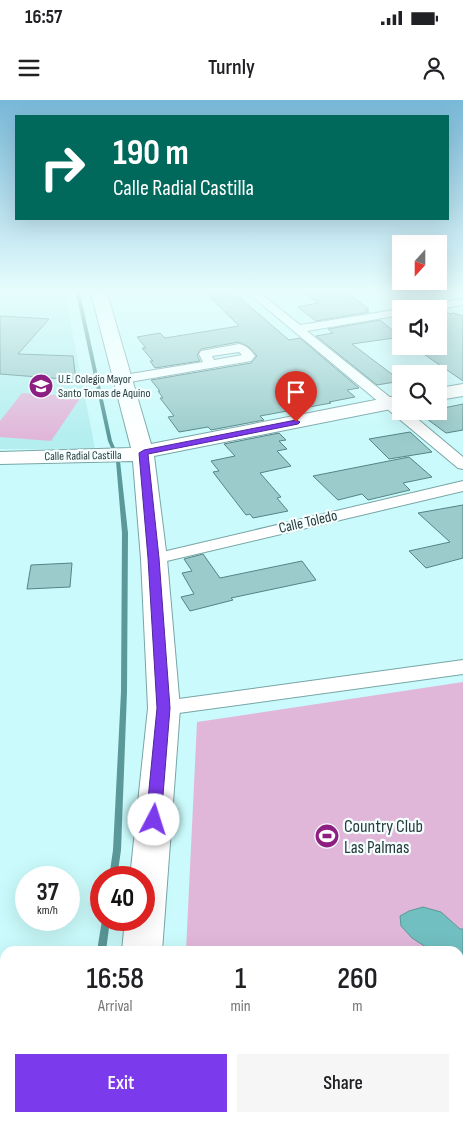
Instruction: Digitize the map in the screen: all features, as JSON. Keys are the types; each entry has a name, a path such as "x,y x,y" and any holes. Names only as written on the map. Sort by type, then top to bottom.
{"street":[{"path":"113,341 124,379 154,558 164,708 142,946"},
{"path":"312,341 392,399"},
{"path":"124,379 210,364"},
{"path":"447,393 463,390"},
{"name":"Calle Radial Castilla","path":"0,458 136,454 392,403"},
{"path":"415,420 463,465"},
{"name":"Calle Toledo","path":"154,558 463,486"},
{"path":"164,708 463,666"}],"shaded area":[{"name":"U.E. Colegio Mayor Santo Tomas de Aquino","path":"0,341 74,341 95,449 0,449"},
{"path":"22,393 81,397 51,441 0,437 0,421"},
{"name":"Country Club Las Palmas","path":"463,682 463,946 186,946 197,722"},
{"path":"423,907 441,912 460,929 463,929 463,946 424,946 412,938 401,926 400,916"}],"building":[{"path":"0,341 30,341 18,354 73,356 76,380 0,374"},
{"path":"140,341 303,341 359,388 347,390 355,397 260,416 264,420 211,430 208,427 179,432 168,417 174,416 160,398 163,398 158,391 160,391 151,380 251,363 257,356 249,347 239,342 201,349 197,355 200,361 155,368 150,361 153,361 142,348 146,348"},
{"path":"322,341 375,341 352,344 392,374 392,382 377,385"},
{"path":"447,341 463,341 463,381 447,370 447,365 440,365 425,355 447,355"},
{"path":"463,404 463,430 446,433 428,420 447,420 447,407"},
{"path":"410,432 432,452 389,459 369,439"},
{"path":"279,433 286,440 279,441 287,449 277,451 291,466 260,473 281,497 277,498 288,511 253,518 250,514 246,515 213,472 219,471 211,461 235,456 224,444"},
{"path":"409,457 432,477 403,483 410,490 368,500 362,494 338,500 313,476"},
{"path":"463,505 463,558 426,568 409,551 450,542 418,513"},
{"path":"203,554 220,578 302,561 316,580 231,598 233,600 190,611 181,597 194,594 182,573 192,571 184,559"},
{"path":"72,563 70,587 27,589 31,565"}],"waterway":[{"path":"88,341 110,441 114,450"},
{"path":"115,866 124,692 125,533 118,461"},
{"path":"102,946 104,931"}],"place":[{"name":"U.E. Colegio Mayor Santo Tomas de Aquino","path":"41,386"},
{"name":"Country Club Las Palmas","path":"327,836"}],"route":[{"path":"154,820 164,708 154,558 144,453 296,422"}]}
